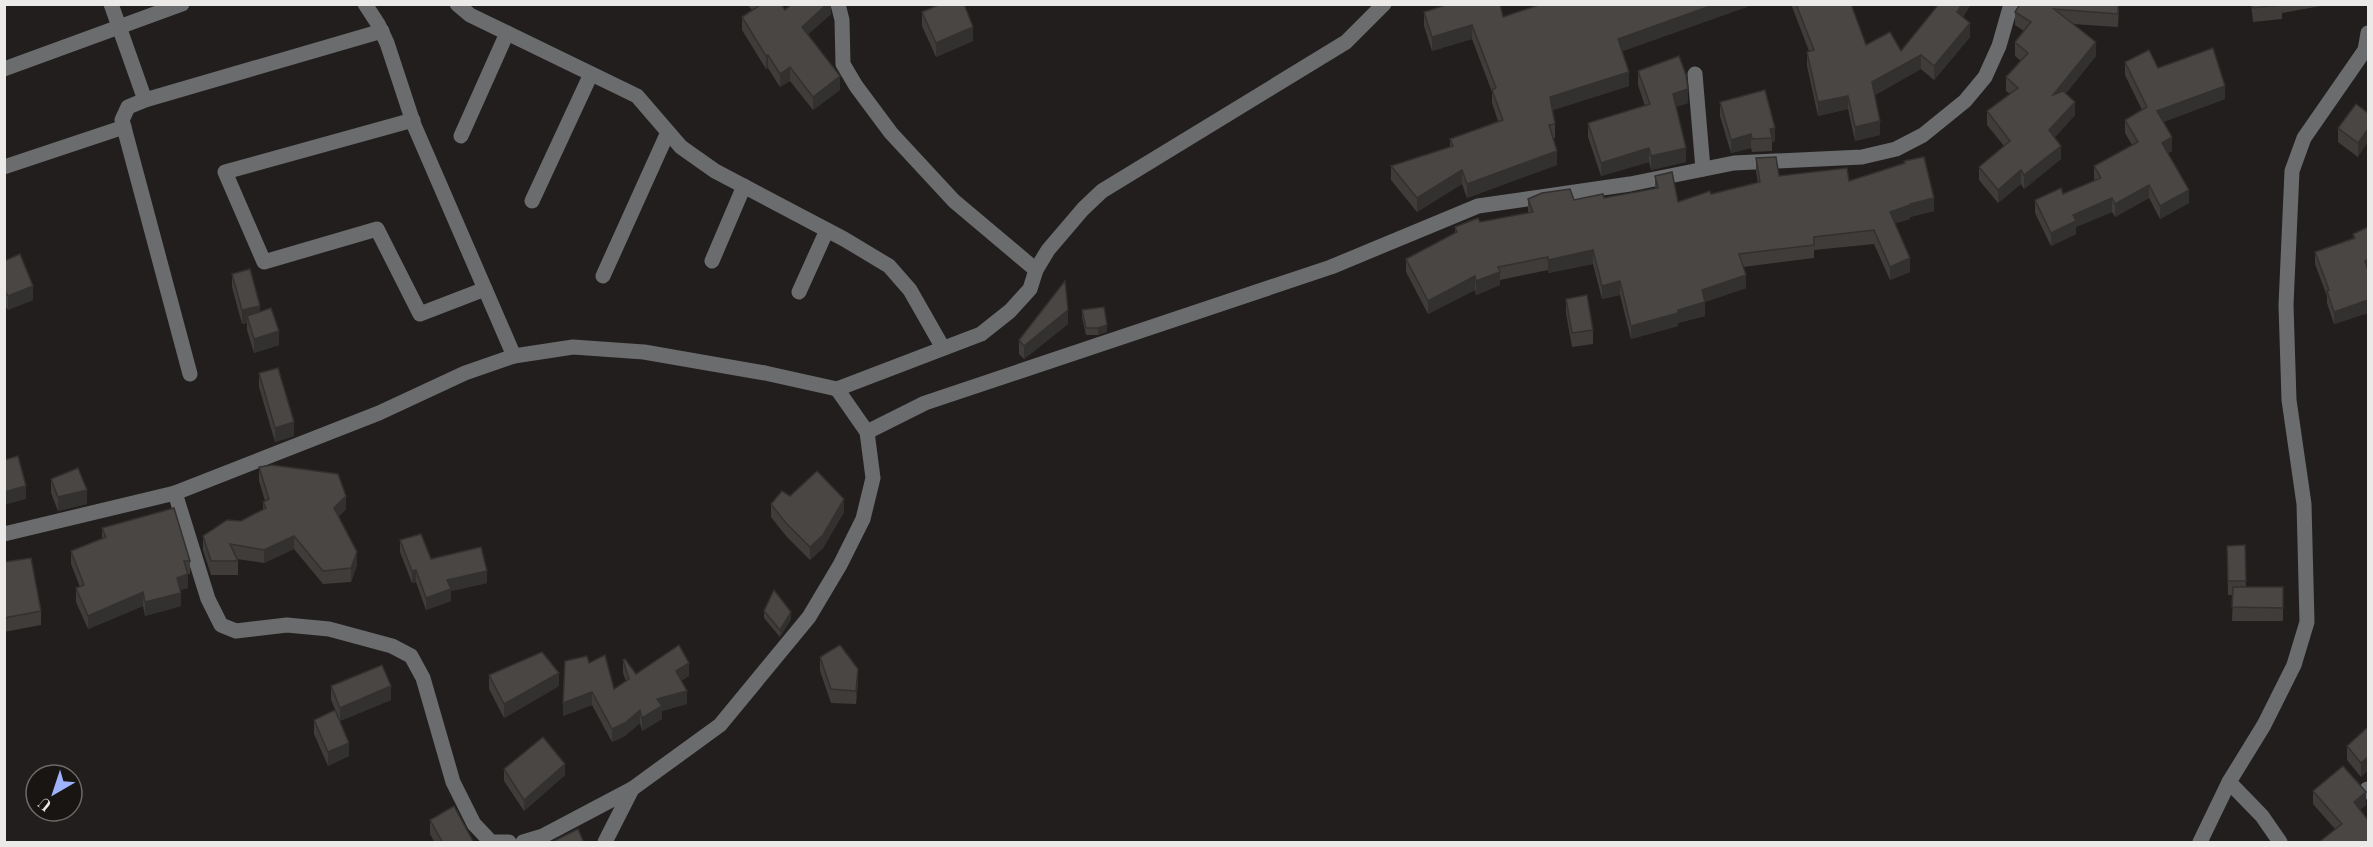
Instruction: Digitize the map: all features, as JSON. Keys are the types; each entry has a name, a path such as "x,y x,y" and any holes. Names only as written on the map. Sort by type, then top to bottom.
{"street":[{"path":"111,4 145,100"},
{"path":"4,69 182,4"},
{"path":"365,4 382,31 413,120 514,356"},
{"path":"457,4 470,15 637,96 681,147 715,171 827,230 889,266 910,290 943,348"},
{"path":"837,4 842,20 843,64 891,134 954,201 1036,270"},
{"path":"4,534 175,493 379,413 465,373 514,356 573,347 644,352 765,373 837,389 981,334 1010,311 1030,289 1036,270 1048,250 1083,209 1102,191 1346,42 1384,4"},
{"path":"867,432 925,403 1331,267 1478,206 1630,184 1734,163 1862,157 1896,150 1923,135 1957,108 1984,77 1998,46 2011,4"},
{"path":"190,374 122,120 128,107 145,100 382,31"},
{"path":"461,136 507,33"},
{"path":"2200,843 2229,782 2264,725 2294,665 2307,622 2304,504 2289,400 2286,304 2292,171 2304,138 2365,50 2368,33"},
{"path":"532,201 591,74"},
{"path":"1695,74 1703,169"},
{"path":"413,120 225,172 264,262 377,230 420,314 485,289"},
{"path":"4,167 124,127"},
{"path":"603,276 668,132"},
{"path":"712,261 744,186"},
{"path":"799,292 827,230"},
{"path":"523,843 543,836 632,789 720,725 809,617 840,565 863,519 873,478 867,432 837,389"},
{"path":"175,493 208,599 221,625 236,631 287,625 329,629 392,646 411,656 423,678 453,782 474,824 491,842 509,843"},
{"path":"2229,782 2262,816 2280,843"},
{"path":"605,843 632,789"}],"building":[{"path":"758,4 781,4 785,10 792,4 827,4 802,27 840,76 813,97 790,67 780,74 742,17 759,6"},
{"path":"941,4 964,4 973,27 936,43 922,12"},
{"path":"1449,4 1500,4 1503,17 1542,4 1716,4 1618,39 1629,72 1550,97 1555,124 1549,125 1557,151 1467,184 1462,170 1417,198 1391,166 1453,146 1450,139 1503,120 1492,90 1496,88 1472,25 1432,37 1424,12"},
{"path":"1796,4 1851,4 1866,45 1890,32 1901,51 1939,4 1962,4 1957,12 1970,23 1934,66 1921,55 1872,82 1880,121 1855,127 1848,96 1818,102 1807,52 1814,50"},
{"path":"2020,4 2118,4 2118,14 2054,9 2096,42 2053,95 2063,91 2075,102 2049,130 2061,146 2024,175 2021,170 1998,190 1979,167 2010,141 1987,111 2018,88 2006,77 2028,53 2015,42 2031,22 2015,12"},
{"path":"2252,4 2282,4 2282,5 2253,8"},
{"path":"2213,48 2225,86 2157,111 2172,137 2162,143 2189,190 2160,206 2149,185 2115,204 2112,198 2073,215 2076,221 2051,233 2035,200 2061,188 2063,194 2101,178 2094,166 2138,142 2125,120 2147,107 2125,62 2149,50 2158,68"},
{"path":"1679,56 1688,89 1673,94 1686,148 1651,156 1649,148 1601,163 1588,123 1650,104 1638,71"},
{"path":"1765,90 1775,128 1770,129 1772,138 1752,139 1751,134 1731,140 1720,102"},
{"path":"2356,104 2368,113 2368,129 2358,143 2338,128"},
{"path":"1776,157 1779,176 1847,168 1849,181 1905,163 1904,161 1924,157 1934,198 1890,212 1910,258 1890,267 1874,230 1814,237 1814,245 1739,254 1746,275 1702,290 1705,302 1678,310 1678,313 1631,326 1620,281 1602,286 1593,250 1548,260 1548,257 1498,267 1500,272 1476,281 1475,276 1428,301 1406,259 1457,232 1455,227 1478,218 1480,222 1533,212 1528,199 1542,193 1570,189 1574,200 1603,194 1604,198 1658,188 1655,176 1672,172 1678,202 1710,191 1711,194 1760,182 1756,158"},
{"path":"2368,227 2368,259 2365,261 2368,270 2368,300 2334,312 2327,291 2329,290 2315,252 2355,238 2353,234"},
{"path":"20,254 33,286 8,296 4,290 4,261"},
{"path":"250,269 260,306 242,310 232,274"},
{"path":"1065,281 1068,310 1024,346 1019,340"},
{"path":"1587,295 1593,330 1572,333 1566,299"},
{"path":"1104,307 1107,325 1086,328 1082,310"},
{"path":"271,308 279,331 254,339 247,316"},
{"path":"278,368 294,422 275,428 259,373"},
{"path":"18,456 26,486 4,492 4,460"},
{"path":"272,465 338,474 346,496 334,508 357,552 351,568 323,571 294,536 264,550 230,544 238,561 211,561 203,536 227,520 241,521 266,508 263,502 269,499 259,467"},
{"path":"78,468 87,490 58,497 51,479"},
{"path":"817,471 844,499 823,535 810,547 771,504 782,491 790,496"},
{"path":"174,508 190,561 184,561 188,574 177,578 181,593 145,602 143,592 88,616 76,588 84,585 71,551 106,537 102,528"},
{"path":"421,534 431,559 481,547 487,571 447,580 451,589 426,598 416,570 412,571 400,540"},
{"path":"2245,545 2246,581 2228,581 2227,546"},
{"path":"31,558 41,611 4,618 4,562"},
{"path":"2233,587 2283,587 2283,608 2232,607"},
{"path":"774,590 791,612 780,630 764,611"},
{"path":"679,645 689,663 676,671 687,691 657,699 662,706 642,718 640,710 625,723 612,729 592,692 563,703 565,661 587,656 589,663 605,655 614,689 629,679 623,660 625,659 636,674"},
{"path":"840,645 858,669 856,691 831,689 820,657"},
{"path":"542,652 559,673 504,704 489,675"},
{"path":"382,665 391,686 340,708 331,686"},
{"path":"335,710 349,743 328,752 314,720"},
{"path":"2368,727 2368,757 2361,763 2347,746"},
{"path":"543,737 565,764 524,800 504,769"},
{"path":"2343,766 2366,792 2354,802 2368,820 2368,843 2318,843 2342,824 2313,791"},
{"path":"454,806 474,843 443,843 430,820"},
{"path":"578,829 584,843 550,843"}]}
